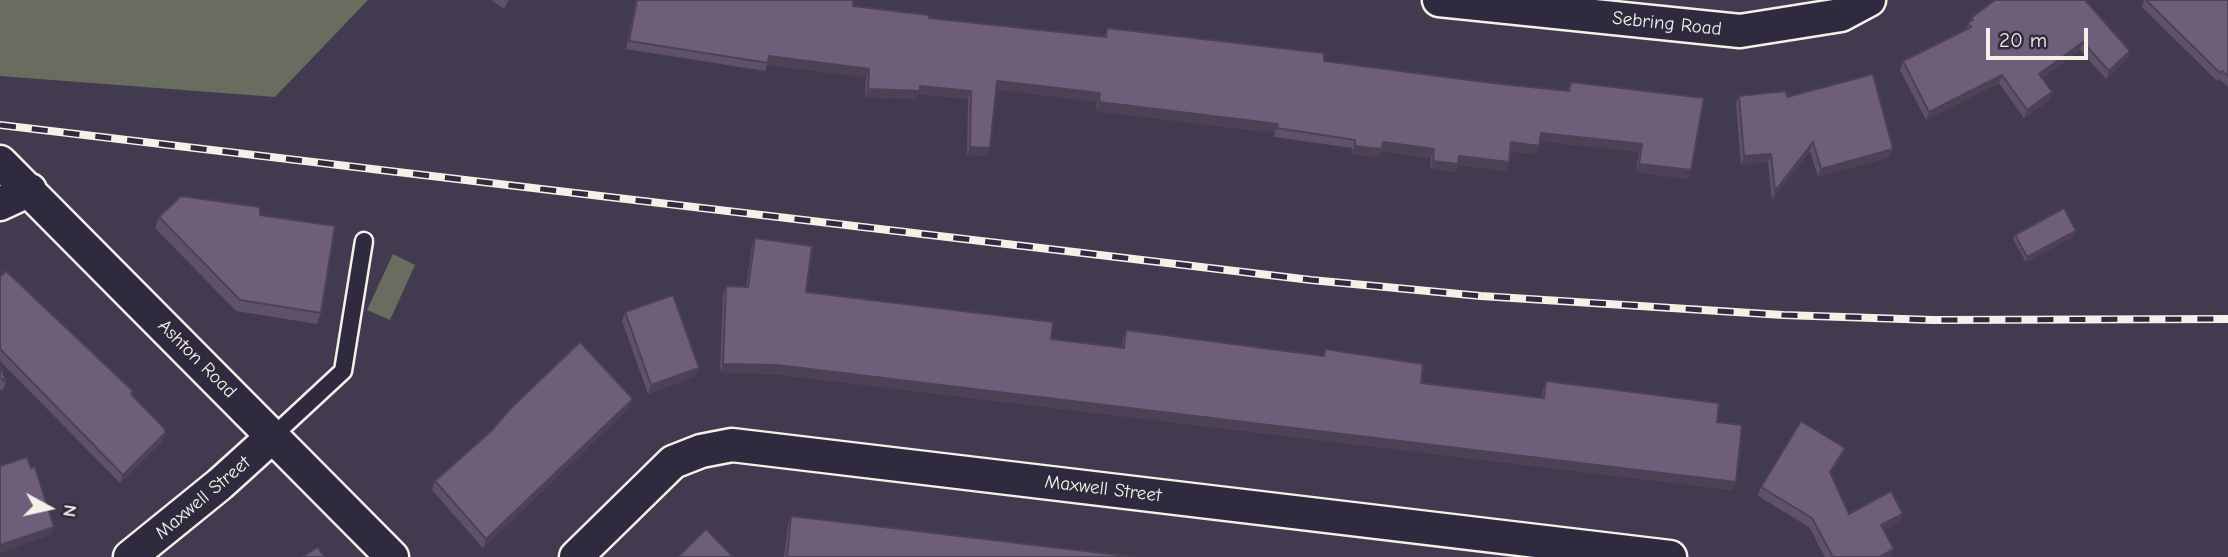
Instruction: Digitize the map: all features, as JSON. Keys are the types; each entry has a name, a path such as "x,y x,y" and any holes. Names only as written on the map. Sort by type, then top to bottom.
{"street":[{"name":"Sebring Road","path":"1439,0 1740,31 1841,15 1869,0"},
{"name":"Ashton Road","path":"0,162 392,557"},
{"path":"0,205 30,190"},
{"name":"Maxwell Street","path":"130,557 220,484 273,436"},
{"name":"Maxwell Street","path":"576,557 673,462 701,451 732,445 1670,557"}],"lane":[{"path":"273,436 343,371 364,241"}],"green space":[{"path":"0,0 368,0 275,97 0,76"},
{"path":"393,254 415,265 390,320 367,310"}],"building":[{"path":"637,0 853,0 853,6 929,15 929,18 1106,37 1107,28 1324,53 1324,61 1492,83 1569,91 1571,82 1704,98 1691,170 1639,164 1642,144 1541,133 1539,146 1511,142 1509,162 1459,156 1458,164 1433,161 1434,149 1383,142 1382,149 1355,146 1355,140 1277,128 1278,124 1099,102 1100,93 997,81 990,148 970,147 971,91 920,86 920,91 868,89 869,69 769,56 768,63 629,41"},
{"path":"1995,0 2085,0 2130,51 2109,71 2083,42 2039,74 2052,92 2027,110 2002,75 1929,112 1903,61 1971,27 1968,23 1973,20 1971,18"},
{"path":"2146,0 2228,0 2228,76 2222,71 2220,73"},
{"path":"1873,74 1893,149 1821,169 1813,142 1775,191 1771,154 1744,156 1739,96 1786,91 1787,97"},
{"path":"181,196 260,207 260,215 335,226 321,313 240,300 159,217"},
{"path":"2064,208 2076,231 2027,257 2015,235"},
{"path":"755,238 812,246 806,292 1053,322 1051,339 1124,348 1126,330 1324,356 1325,349 1423,364 1421,383 1544,398 1546,381 1719,403 1717,422 1742,425 1736,482 777,365 723,364 726,286 748,287"},
{"path":"6,271 133,391 131,394 165,429 165,433 123,475 0,349 0,277"},
{"path":"673,295 699,368 651,385 625,312"},
{"path":"580,342 633,399 486,539 435,481 491,431 511,408"},
{"path":"0,364 6,383 0,377"},
{"path":"1801,421 1845,448 1830,472 1849,514 1891,491 1903,514 1881,525 1894,549 1879,557 1833,557 1812,518 1761,487"},
{"path":"27,457 31,468 35,467 54,527 0,545 0,466"},
{"path":"791,516 1135,557 787,557"},
{"path":"706,529 733,557 678,557"},
{"path":"318,547 324,557 302,557"}],"railway":[{"path":"0,125 1311,280 1481,296 1783,315 1933,320 2228,319"}]}
